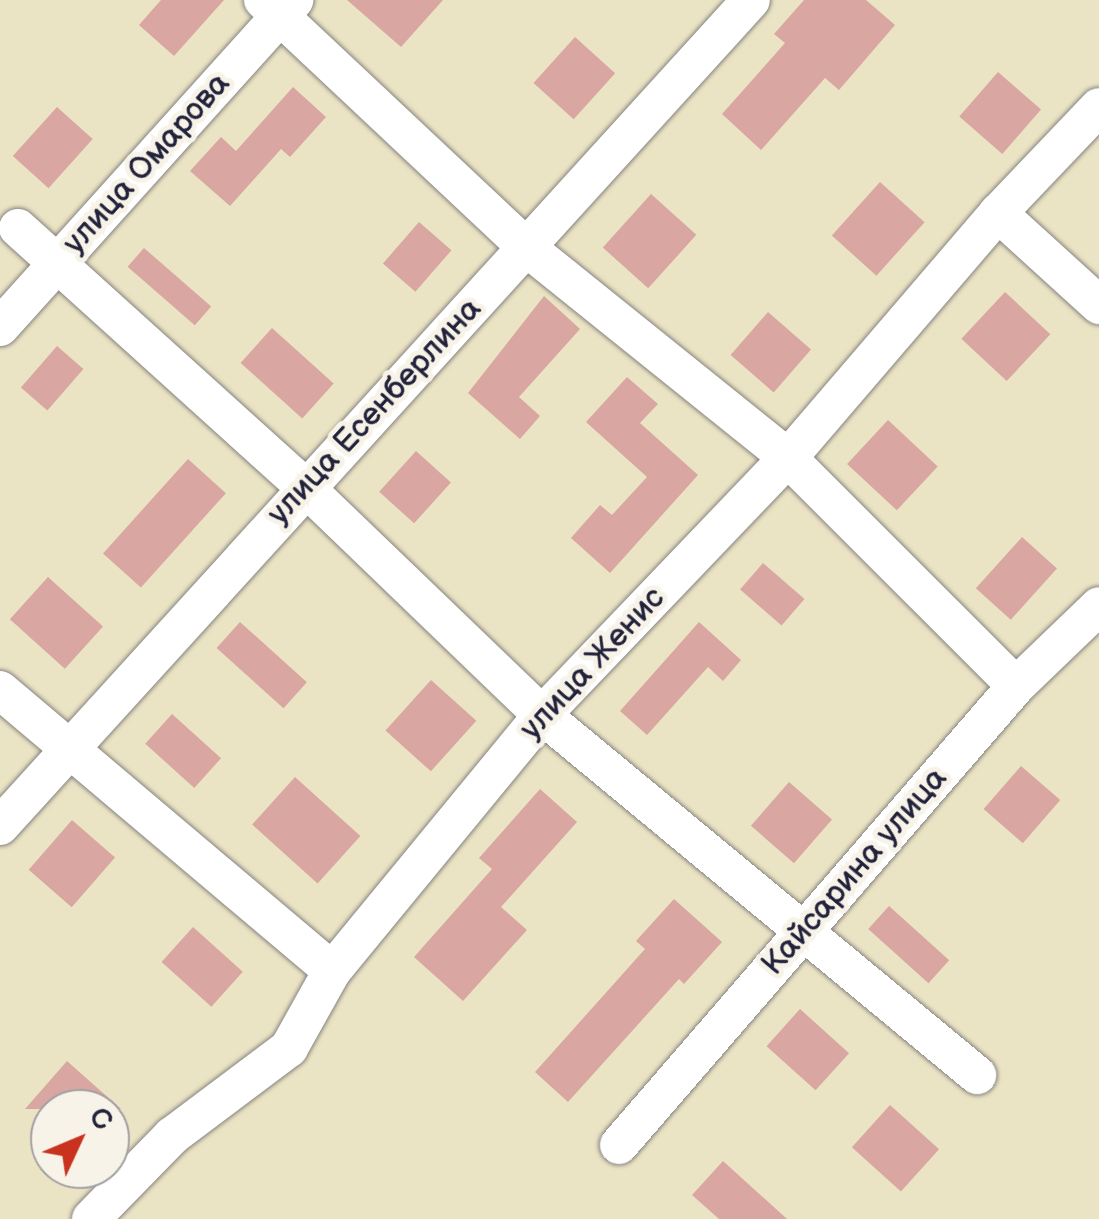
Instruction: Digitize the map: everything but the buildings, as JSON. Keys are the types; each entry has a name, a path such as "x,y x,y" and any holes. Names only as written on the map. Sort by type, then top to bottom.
{"street":[{"name":"улица Есенберлина","path":"0,826 748,1"},
{"path":"279,5 526,247 788,458 1016,686"},
{"name":"улица Омарова","path":"0,327 279,5"},
{"name":"улица Женис","path":"91,1219 172,1136 289,1048 332,971 542,716 788,458 998,212 1099,106"},
{"path":"998,212 1099,305"},
{"path":"18,228 305,487 542,716 977,1075"},
{"name":"Кайсарина улица","path":"619,1145 1016,686 1099,606"},
{"path":"0,690 72,747 332,971"}]}
